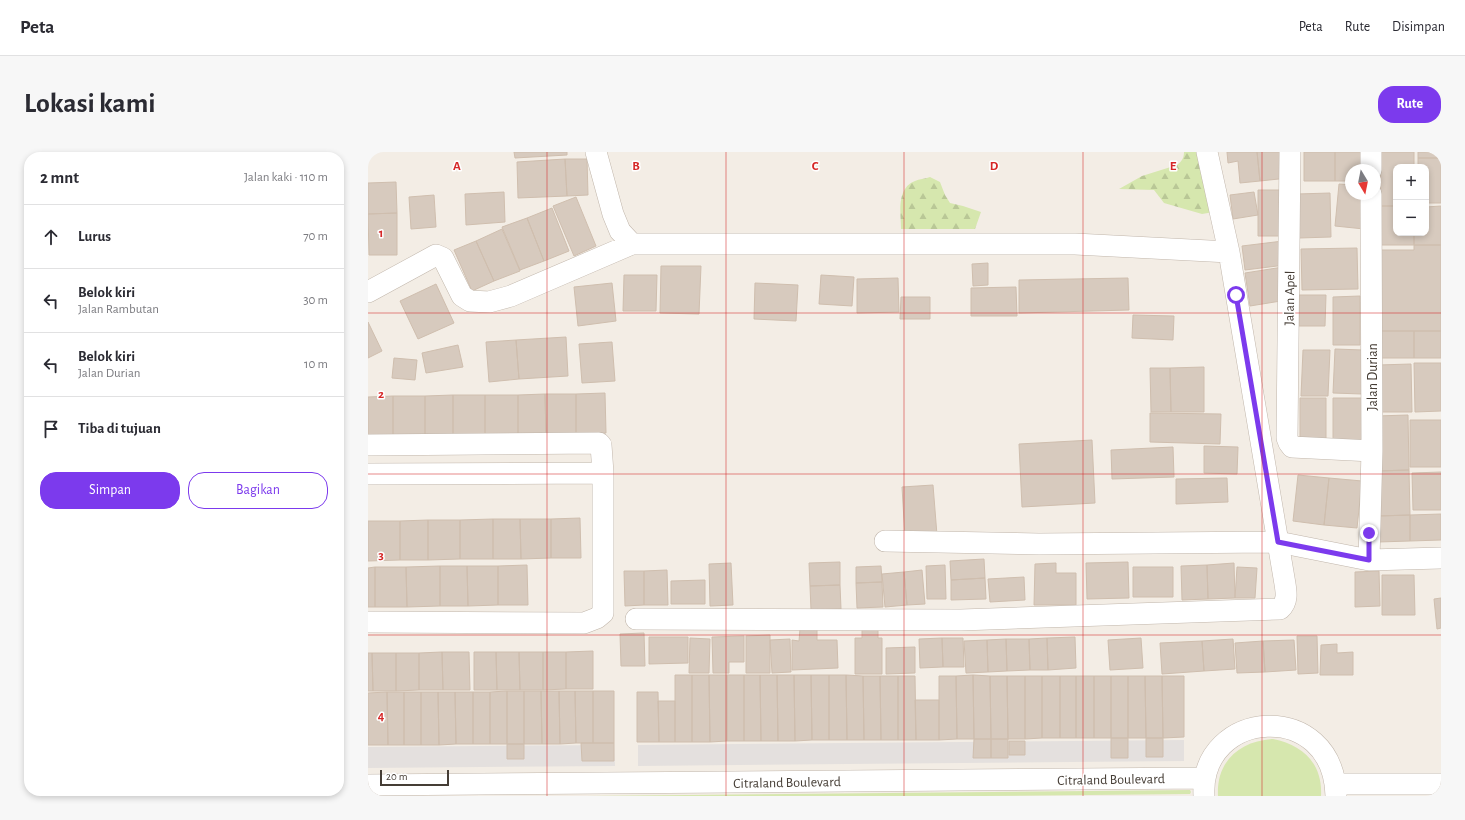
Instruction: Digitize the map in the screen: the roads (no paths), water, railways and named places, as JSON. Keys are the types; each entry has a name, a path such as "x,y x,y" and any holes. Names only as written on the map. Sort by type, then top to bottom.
{"street":[{"path":"596,152 613,214 620,231 632,244"},
{"path":"636,619 961,620 1280,609 1284,605 1287,597 1229,252 1207,152"},
{"name":"Jalan Apel","path":"1290,152 1287,438 1292,446 1372,451"},
{"path":"1372,152 1372,164"},
{"name":"Jalan Durian","path":"1369,560 1372,451 1372,200"},
{"path":"368,292 436,255 443,258 462,296 470,301 489,302 511,296 632,244 1075,244 1229,252"},
{"path":"368,445 599,443 601,445 603,473 603,613 597,618 584,623 368,622"},
{"path":"368,474 603,473"},
{"path":"885,541 1039,544 1278,542 1369,560 1441,558"},
{"name":"Citraland Boulevard","path":"368,786 566,790 1205,787 1207,770 1215,755 1226,742 1241,732 1257,727 1274,726 1291,729 1307,736 1320,748 1329,762 1335,778 1335,790 1441,784"}]}
